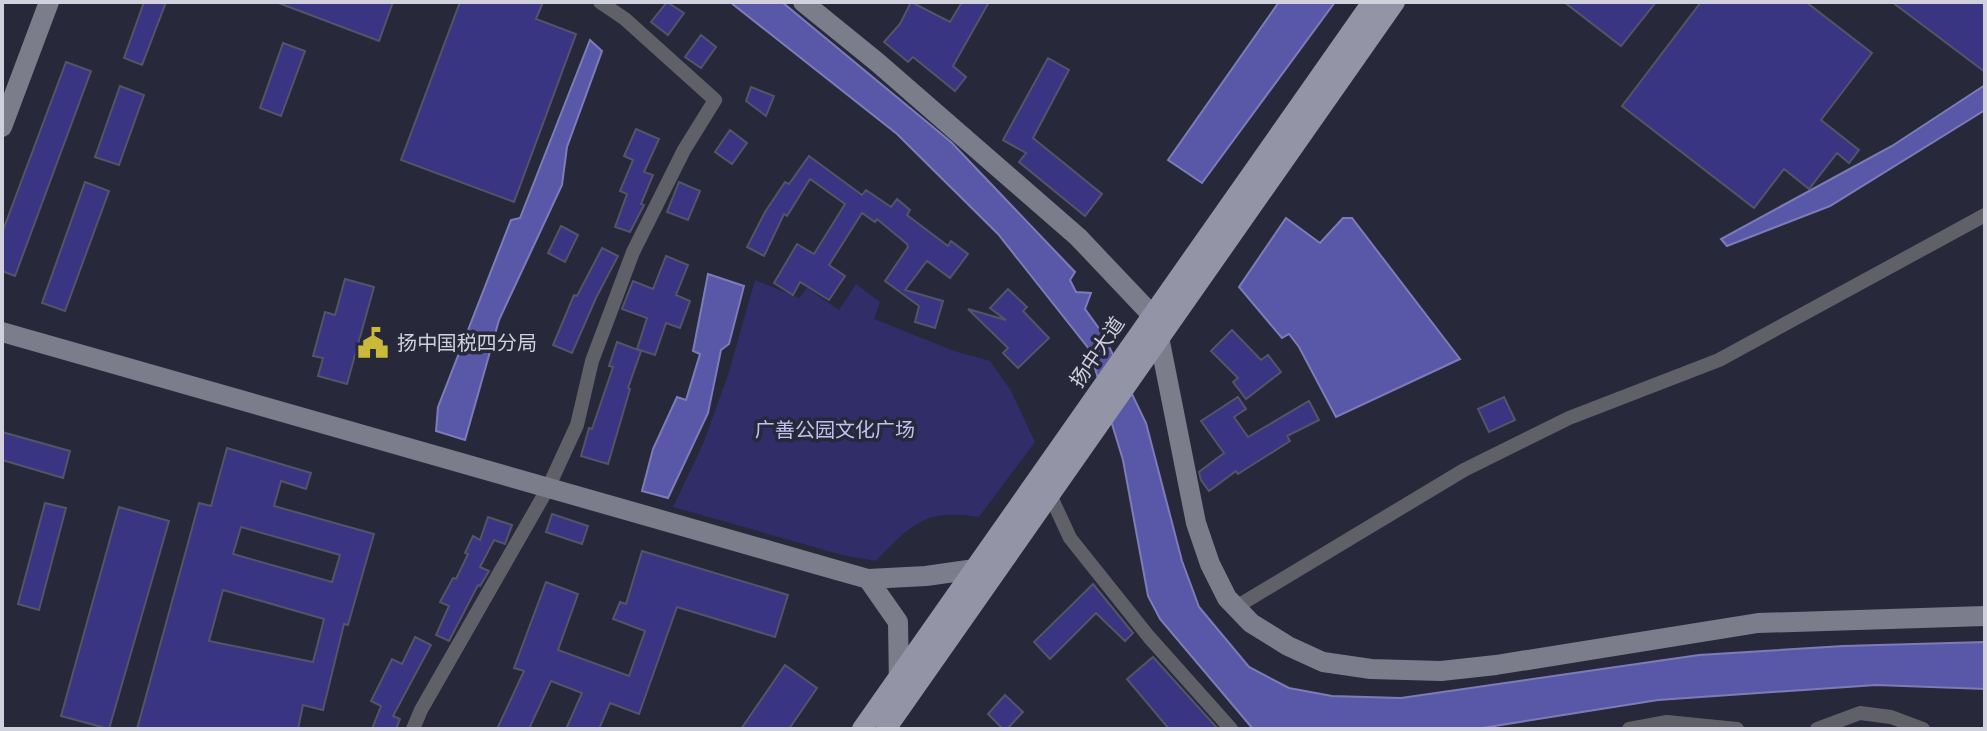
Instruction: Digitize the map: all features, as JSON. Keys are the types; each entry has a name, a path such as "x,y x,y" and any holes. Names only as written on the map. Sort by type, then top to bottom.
{"main road":[{"name":"扬中大道","path":"886,729 1043,491 1151,314 1372,2"},
{"name":"扬中大道","path":"862,729 975,569 1043,491 1159,337 1395,2"}],"street":[{"path":"2,127 49,2"},
{"path":"413,729 548,488 577,425 592,361 633,252 684,150 715,100 625,19 600,2"},
{"path":"803,2 877,62 1078,237 1151,314 1159,337 1196,523 1210,564 1227,598 1251,623 1288,646 1323,662 1371,669 1441,671 1758,623 1985,616"},
{"path":"1236,607 1464,470 1569,418 1719,360 1985,215"},
{"path":"2,332 868,579 926,576 975,569"},
{"path":"1043,491 1070,538 1149,637 1231,729"},
{"path":"868,579 898,622 899,711"},
{"path":"1817,729 1860,713 1891,717 1923,729"},
{"path":"1629,729 1667,722 1737,729"}],"green space":[{"name":"广善公园文化广场","path":"755,280 799,298 807,288 839,310 856,284 880,302 874,319 954,351 990,361 1010,389 1035,442 979,517 932,517 910,528 876,561 842,555 673,507 703,444 728,375"}],"shaded area":[{"path":"730,2 782,2 951,142 1075,272 1070,280 1076,292 1091,293 1085,309 1103,334 1146,423 1182,561 1199,607 1249,667 1289,688 1332,696 1401,698 1699,655 1843,646 1985,642 1985,689 1876,685 1658,700 1476,729 1253,729 1160,619 1148,596 1123,460 1089,349 998,234 897,134"},
{"path":"1279,2 1335,2 1202,183 1168,160"},
{"path":"590,40 602,51 567,147 562,185 499,320 465,440 436,431 438,407 511,220 520,218"},
{"path":"1985,85 1985,110 1830,206 1727,246 1721,239 1892,146"},
{"path":"1286,218 1320,243 1343,218 1352,218 1460,359 1336,417 1299,347 1289,334 1282,338 1239,287"},
{"path":"708,274 744,286 729,344 721,350 708,413 668,498 642,491 653,449 677,397 686,400 700,354 693,351"}],"building":[{"path":"144,2 166,2 142,65 124,58"},
{"path":"276,2 393,2 379,41"},
{"path":"460,2 543,2 536,19 576,34 514,202 401,160"},
{"path":"667,2 684,13 668,35 651,22"},
{"path":"911,2 950,22 962,2 989,2 953,66 966,77 955,91 913,57 908,62 884,42 900,24"},
{"path":"1564,2 1656,2 1621,46"},
{"path":"1701,2 1806,2 1872,53 1821,120 1859,150 1849,163 1837,153 1809,189 1784,169 1754,208 1622,106"},
{"path":"1892,2 1985,2 1985,72"},
{"path":"701,35 716,47 701,68 685,57"},
{"path":"283,43 305,51 281,116 260,108"},
{"path":"1048,58 1069,70 1033,138 1102,194 1085,216 1019,162 1026,153 1003,140"},
{"path":"66,62 91,71 15,276 2,271 2,233"},
{"path":"120,86 144,95 119,165 95,157"},
{"path":"751,87 774,96 766,116 746,101"},
{"path":"636,129 659,139 644,172 653,175 641,204 644,205 630,232 615,227 627,194 620,191 633,160 624,156"},
{"path":"730,130 747,143 732,164 715,152"},
{"path":"809,156 862,195 866,190 891,207 897,199 910,210 907,215 948,246 951,241 968,254 950,278 927,261 905,290 943,301 935,328 915,322 919,306 885,281 907,244 877,219 875,222 862,213 829,265 845,276 829,300 800,282 793,295 774,283 797,244 814,254 845,204 810,179 787,216 784,214 764,256 747,247 785,182 789,184"},
{"path":"85,182 109,191 65,311 42,303"},
{"path":"679,182 700,191 688,220 667,212"},
{"path":"561,226 578,235 565,262 548,253"},
{"path":"602,248 618,256 572,353 553,345 574,295 577,296"},
{"path":"666,256 688,265 676,295 690,301 680,328 666,323 655,355 637,349 647,318 622,309 633,281 653,289"},
{"path":"345,279 374,287 347,384 318,376 323,358 313,356 325,312 335,315"},
{"path":"1008,289 1027,307 1023,311 1049,338 1018,368 1003,353 1008,348 968,309 1006,320 990,308"},
{"path":"1232,330 1261,360 1268,355 1281,372 1246,399 1233,382 1238,378 1211,351"},
{"path":"617,342 641,351 608,464 581,456 613,367 609,366"},
{"path":"1238,397 1246,409 1234,417 1248,437 1309,401 1319,420 1287,436 1290,441 1238,474 1236,471 1209,491 1199,472 1224,453 1201,421"},
{"path":"1504,397 1515,420 1489,432 1478,409"},
{"path":"2,432 70,451 63,478 2,460"},
{"path":"227,448 311,473 306,489 281,481 274,506 374,534 348,625 344,624 323,710 303,705 298,729 137,729 199,503 211,506","holes":["241,527 340,555 332,582 233,554","223,590 324,619 313,662 209,641"]},
{"path":"45,503 66,508 39,610 18,604"},
{"path":"119,507 169,521 109,729 61,716"},
{"path":"552,514 588,526 582,544 546,532"},
{"path":"488,517 512,525 505,544 494,540 480,567 489,571 478,585 449,641 436,635 449,606 440,602 453,578 456,579 473,536 480,540"},
{"path":"642,551 788,595 775,637 677,607 639,714 610,703 599,729 566,729 582,693 551,681 529,729 497,729 524,671 514,668 546,582 578,594 558,650 629,676 645,631 613,619 620,602 626,604"},
{"path":"1093,584 1133,633 1125,641 1096,613 1050,659 1034,642"},
{"path":"415,637 431,645 393,716 400,719 396,729 372,729 381,706 371,701 392,659 402,664"},
{"path":"1153,657 1218,729 1169,729 1127,679"},
{"path":"785,665 817,688 789,729 741,729"},
{"path":"1005,695 1023,712 1007,729 1003,729 988,714"}],"place":[{"name":"扬中国税四分局","path":"373,343"}]}
